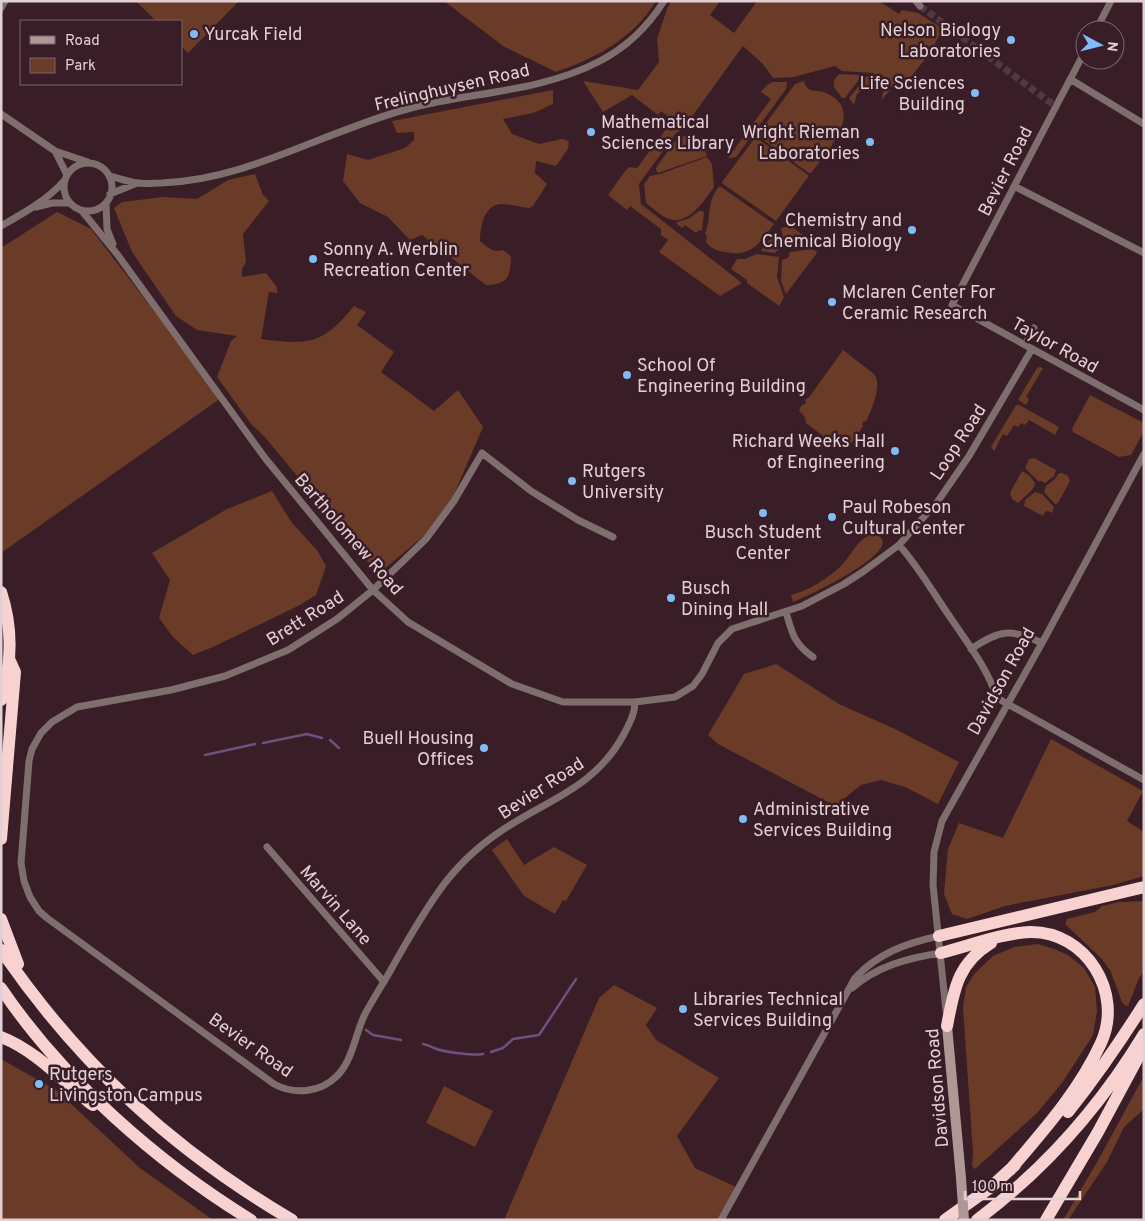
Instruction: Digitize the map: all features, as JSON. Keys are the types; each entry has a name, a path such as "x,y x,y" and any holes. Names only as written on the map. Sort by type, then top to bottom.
{"highway":[{"path":"1,592 9,623 10,661 1,700"},
{"path":"1,840 15,672 10,661"},
{"path":"939,936 1144,887"},
{"path":"1,919 27,988"},
{"path":"941,953 1016,934 1032,932 1047,934 1066,941 1081,952 1093,964 1103,981 1108,1010 1105,1032 1090,1065 1059,1112 1010,1170"},
{"path":"947,1026 956,984 963,968 984,947 1000,938"},
{"path":"1,950 27,988 84,1056 150,1120 182,1147 292,1220"},
{"path":"1,988 49,1050 105,1108 164,1160 251,1220"},
{"path":"945,1220 986,1191 1038,1145 1094,1080 1144,1004"},
{"path":"977,1220 1035,1173 1067,1140 1111,1085 1144,1034"},
{"path":"1,1037 32,1054 90,1103 105,1108"},
{"path":"1046,1220 1098,1132 1144,1048"}],"main road":[{"name":"Davidson Road","path":"947,1026 964,1220"}],"street":[{"path":"1,8 6,1"},
{"name":"Frelinghuysen Road","path":"109,176 138,183 197,180 245,168 410,108 493,93 564,76 597,63 621,49 651,21 664,1"},
{"path":"1101,20 1111,1"},
{"name":"Bevier Road","path":"952,305 1075,70"},
{"path":"1070,79 1144,124"},
{"path":"1,114 55,151 98,166 109,176 112,188 110,194 106,203 94,210 82,211 69,203 52,203 31,208"},
{"path":"55,151 66,178 65,194 69,203"},
{"path":"1,226 56,191 77,166 90,164"},
{"name":"Frelinghuysen Road","path":"110,194 138,183"},
{"path":"1014,186 1144,253"},
{"name":"Bartholomew Road","path":"106,203 107,229 117,254"},
{"name":"Bartholomew Road","path":"82,211 117,254 264,458 373,590 408,622 512,684 563,702 635,702 668,699 684,693 698,680 712,652 724,635 740,626 802,606 844,584 899,545"},
{"name":"Taylor Road","path":"952,305 1144,410"},
{"path":"1025,345 1034,328"},
{"name":"Loop Road","path":"899,545 938,501 964,464 1032,349"},
{"name":"Brett Road","path":"52,722 77,707 199,684 225,676 288,650 337,619 373,590 426,539 454,501 482,453 531,492 578,520 613,537"},
{"name":"Davidson Road","path":"947,1026 933,885 934,852 942,821 1042,643 1144,454"},
{"path":"899,545 913,561 992,681 998,698 1144,780"},
{"path":"786,612 793,637 798,645 813,657"},
{"path":"971,649 993,636 1004,633 1019,633 1042,643"},
{"name":"Bevier Road","path":"52,722 36,741 28,760 21,869 26,890 33,903 47,918 274,1084 288,1090 301,1091 319,1088 338,1075 346,1064 364,1015 410,933 452,874 470,856 501,831 565,795 592,775 620,742 634,712 635,702"},
{"name":"Marvin Lane","path":"267,847 384,982"},
{"path":"721,1220 855,978 874,961 895,948 939,936"},
{"path":"850,990 868,975 894,963 941,953"}],"green space":[{"name":"Yurcak Field","path":"136,1 239,1 188,53 182,47 182,20 155,20"},
{"path":"444,1 656,1 637,26 613,45 585,60 556,72 503,46"},
{"path":"671,1 720,1 710,15 734,33 757,1 879,1 899,14 902,10 918,13 942,28 929,53 898,91 873,73 842,71 835,66 794,77 773,78 763,64 743,46 683,129 676,133 639,184 641,204 742,283 720,296 659,252 668,240 661,235 661,229 630,206 627,210 608,195 629,167 637,168 673,120 661,111 658,115 632,95 603,112 583,81 638,90 659,62 657,39"},
{"path":"839,74 860,75 861,77 845,98 842,98 834,87 834,80"},
{"path":"867,76 874,78 890,90 881,101 884,90 880,85 873,83 857,94 854,105 849,98"},
{"path":"804,81 807,88 826,93 838,100 843,109 840,131 827,153 812,172 809,173 758,136 795,84"},
{"path":"772,82 787,82 786,89 736,157 728,158 771,99 761,92"},
{"path":"553,90 553,104 533,113 503,119 512,134 539,144 562,139 569,141 568,149 556,166 536,161 535,173 547,184 533,206 529,208 504,204 495,205 487,212 484,218 480,241 490,249 496,251 503,250 511,256 509,274 504,281 486,285 422,235 410,240 388,217 360,203 343,181 347,154 368,160 405,148 414,140 414,132 397,133 392,121"},
{"path":"684,136 689,136 704,148 707,156 658,173 656,168 675,141 680,140"},
{"path":"757,138 808,175 776,221 722,182 754,139"},
{"path":"707,157 712,164 714,187 690,215 683,219 669,219 646,203 644,184 650,176"},
{"path":"255,174 263,195 269,201 243,234 246,262 242,269 242,277 266,273 276,286 278,293 269,292 261,339 291,342 314,339 333,328 354,306 366,312 357,325 394,352 381,372 434,411 458,390 483,427 452,499 425,535 378,574 264,436 251,424 217,377 231,341 237,336 197,330 176,316 132,252 114,208 122,202 163,197 197,199 228,180"},
{"path":"719,187 774,224 756,246 745,252 731,253 720,251 714,249 706,242 707,236 705,234 712,198"},
{"path":"699,211 704,213 702,231 699,230 696,233 685,225 682,228 677,224 677,222 688,219"},
{"path":"57,212 91,229 221,398 1,553 1,248"},
{"path":"791,226 816,245 816,247 791,249 785,247 781,228"},
{"path":"776,231 782,247 775,253 761,251"},
{"path":"811,249 817,253 786,294 781,281 782,260 788,258 790,252"},
{"path":"757,254 779,257 777,277 784,297 779,306 731,269 737,259 745,259"},
{"path":"843,350 874,374 877,391 866,422 864,421 862,424 863,426 856,437 847,447 839,448 806,423 805,417 799,411 801,406 806,403 805,400 810,396"},
{"path":"1037,368 1043,368 1026,397 1029,399 1026,405 1018,400"},
{"path":"1090,395 1144,423 1144,431 1131,455 1119,457 1073,432 1072,429"},
{"path":"1016,405 1059,427 1055,435 1029,420 1025,425 1021,423 1018,427 1014,425 1007,436 1003,434 994,451 991,447"},
{"path":"1034,458 1056,470 1054,476 1045,483 1038,481 1025,468 1029,459"},
{"path":"1022,471 1030,476 1035,483 1033,489 1018,503 1012,499 1010,493"},
{"path":"1059,473 1068,476 1070,481 1058,503 1055,504 1044,492 1046,486"},
{"path":"272,491 292,523 317,550 326,566 316,595 300,605 193,655 173,637 159,618 170,580 152,553 227,509"},
{"path":"1035,492 1042,494 1054,507 1052,513 1045,512 1043,516 1024,506 1025,500"},
{"path":"874,534 882,540 880,550 869,560 816,592 793,602 791,595 818,584 841,566 864,538"},
{"path":"776,664 839,704 895,729 959,762 938,804 905,787 881,780 861,785 835,806 718,744 708,735 744,674"},
{"path":"1051,739 1143,791 1127,821 1144,832 1144,876 1113,885 1005,906 967,919 952,914 944,894 948,849 959,823 1003,838"},
{"path":"507,839 524,865 554,847 587,865 566,901 563,900 555,914 524,896 492,850"},
{"path":"1144,901 1144,971 1139,978 1128,1006 1122,1002 1110,970 1101,958 1065,924 1067,919 1095,912 1102,906 1119,902"},
{"path":"1038,944 1068,955 1084,968 1095,987 1097,1011 1093,1035 1062,1083 1037,1113 975,1169 972,1166 973,1152 963,1008 966,987 975,973 993,956 1014,947"},
{"path":"614,985 657,1008 646,1025 656,1040 719,1078 677,1136 695,1168 736,1187 718,1220 504,1220 599,998"},
{"name":"Rutgers Livingston Campus","path":"1,1059 56,1090 140,1168 213,1220 1,1220"},
{"path":"1144,1076 1144,1109 1124,1127 1107,1162 1068,1220 1063,1220 1096,1164"},
{"path":"444,1086 493,1111 475,1147 426,1123"}],"waterway":[{"path":"263,743 307,734 322,738"},
{"path":"330,740 339,748"},
{"path":"205,755 255,744"},
{"path":"491,1052 503,1048 513,1039 539,1035 576,979"},
{"path":"366,1030 373,1035 401,1040"},
{"path":"423,1044 451,1052 483,1054"}],"tunnel":[{"path":"920,6 1055,106"}],"place":[{"name":"Yurcak Field","path":"194,34"},
{"name":"Nelson Biology Laboratories","path":"1011,40"},
{"name":"Life Sciences Building","path":"975,93"},
{"name":"Mathematical Sciences Library","path":"591,132"},
{"name":"Wright Rieman Laboratories","path":"870,142"},
{"name":"Chemistry and Chemical Biology","path":"912,230"},
{"name":"Sonny A. Werblin Recreation Center","path":"313,259"},
{"name":"Mclaren Center For Ceramic Research","path":"832,302"},
{"name":"School Of Engineering Building","path":"627,375"},
{"name":"Richard Weeks Hall of Engineering","path":"895,451"},
{"name":"Rutgers University","path":"572,481"},
{"name":"Busch Student Center","path":"763,513"},
{"name":"Paul Robeson Cultural Center","path":"832,517"},
{"name":"Busch Dining Hall","path":"671,598"},
{"name":"Buell Housing Offices","path":"484,748"},
{"name":"Administrative Services Building","path":"743,819"},
{"name":"Libraries Technical Services Building","path":"683,1009"},
{"name":"Rutgers Livingston Campus","path":"39,1084"}]}
